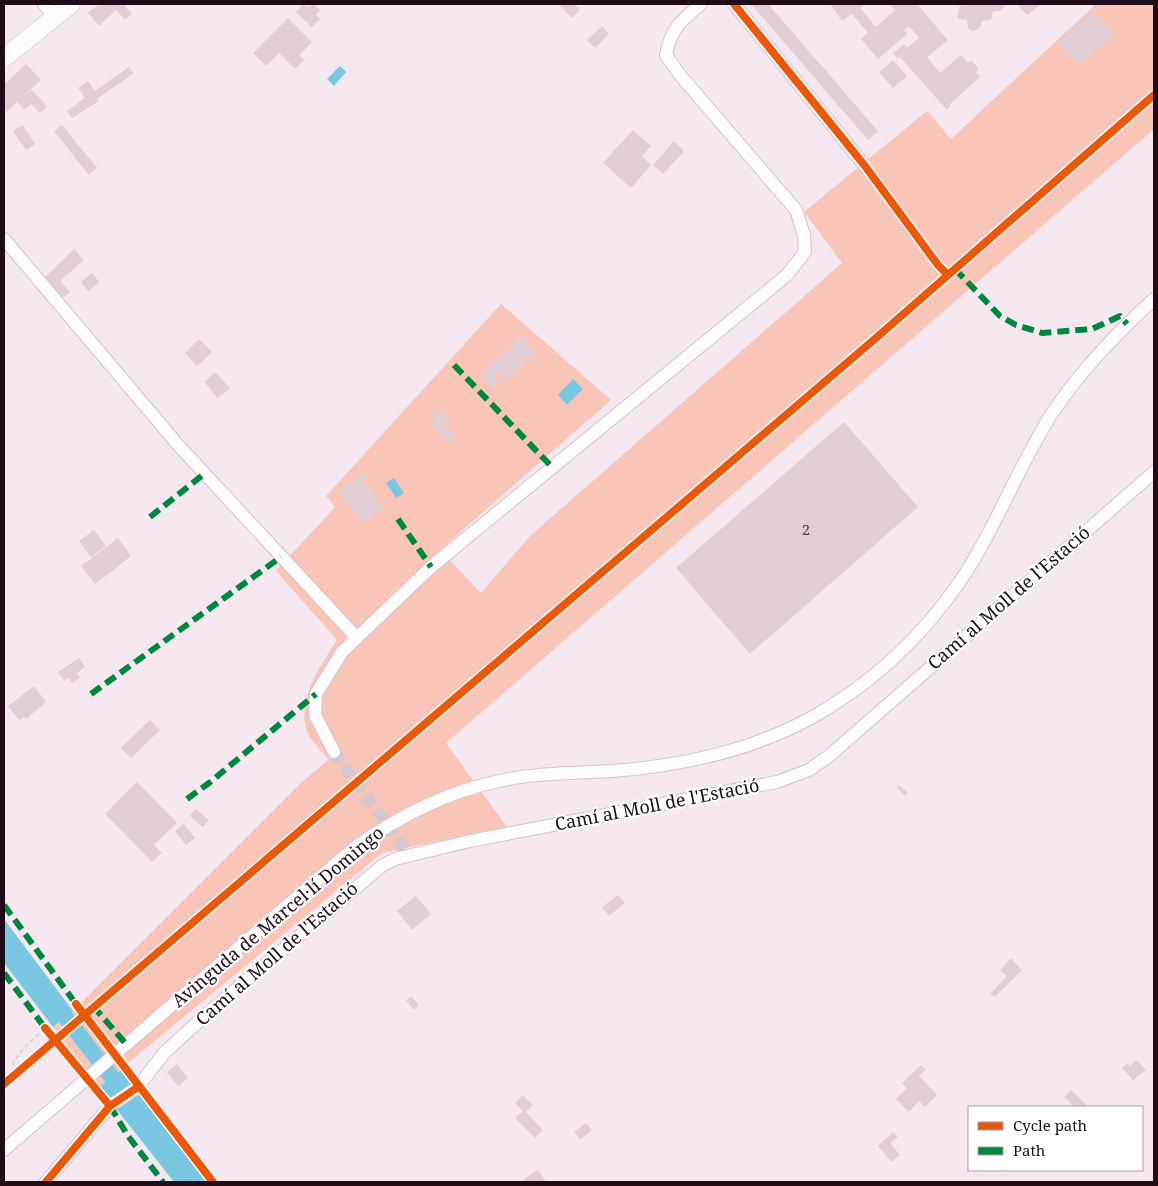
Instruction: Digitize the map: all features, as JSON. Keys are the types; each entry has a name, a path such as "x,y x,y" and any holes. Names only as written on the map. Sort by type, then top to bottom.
{"street":[{"path":"4,58 49,10 71,4"},
{"path":"334,752 315,715 316,694 342,652 438,560 787,276 805,252 804,235 796,210 680,75 666,55 669,38 678,24 701,4"},
{"path":"734,4 865,166"},
{"path":"4,239 179,446 357,638"},
{"name":"Avinguda de Marcel·lí Domingo","path":"4,1150 354,848 390,823 426,805 461,791 499,781 546,774 670,765 758,742 802,722 854,690 887,666 928,622 959,582 1052,414 1109,344 1154,299"},
{"name":"Camí al Moll de l'Estació","path":"46,1182 110,1106 138,1087 164,1053 193,1026 383,865 395,859 470,841 777,782 809,770 829,756 1154,472"}],"path":[{"path":"16,1073 13,1062 48,1031"}],"shaded area":[{"path":"1096,4 1154,4 1154,129 446,743 507,827 382,853 99,1087 53,1027 73,1011 301,783 328,760 311,738 304,719 307,695 312,683 337,640 276,571 335,507 326,496 501,304 611,400 440,550 481,593 531,535 842,263 804,212 927,111 951,139"}],"water":[{"path":"340,66 346,72 334,86 327,79"},
{"path":"573,379 583,389 567,405 558,395"},
{"path":"394,478 404,493 396,498 386,483"},
{"path":"4,919 73,1011 53,1027 4,963"},
{"path":"121,1070 206,1182 174,1182 99,1087"}],"building":[{"path":"99,4 128,4 125,6 132,13 125,20 116,10 99,26 88,13"},
{"path":"303,4 307,7 313,4 320,10 316,15 320,19 312,27 296,12"},
{"path":"558,4 574,4 580,10 572,18"},
{"path":"751,4 768,4 878,131 868,140"},
{"path":"830,4 865,4 860,8 876,27 895,10 889,4 917,4 948,40 927,57 940,73 961,55 968,63 971,60 979,69 976,72 980,77 950,104 951,106 947,110 900,57 898,59 893,53 904,44 907,48 919,38 909,26 904,30 907,34 878,59 861,39 868,33 852,14 842,21"},
{"path":"968,4 1005,5 1000,11 993,11 991,20 982,21 980,28 973,31 968,28 967,20 959,19 957,15 960,6"},
{"path":"1017,4 1041,4 1027,15"},
{"path":"1093,11 1114,35 1079,65 1058,42"},
{"path":"288,18 312,42 299,55 304,60 295,69 279,53 266,66 253,53"},
{"path":"602,26 609,34 595,48 587,40"},
{"path":"893,60 907,76 893,88 879,72"},
{"path":"26,64 41,80 24,96 32,90 47,106 40,113 31,104 24,110 17,102 7,112 4,109 4,85"},
{"path":"129,67 134,73 97,99 99,101 72,118 67,111 85,98 78,88 88,81 95,91"},
{"path":"23,125 35,144 26,150 13,131"},
{"path":"62,125 97,168 89,175 54,131"},
{"path":"633,130 651,146 642,156 651,165 631,188 603,163"},
{"path":"674,141 684,151 663,174 653,165"},
{"path":"74,249 84,260 60,281 70,292 61,299 43,279"},
{"path":"92,273 99,282 88,291 81,282"},
{"path":"521,337 536,353 507,380 499,372 494,376 500,382 493,389 481,375"},
{"path":"199,339 212,352 197,366 185,353"},
{"path":"215,372 230,388 218,398 204,382"},
{"path":"442,410 450,418 443,424 455,437 447,443 431,421"},
{"path":"844,422 918,507 750,654 676,568"},
{"path":"364,473 368,478 363,483 383,507 363,523 338,493"},
{"path":"94,530 106,546 91,557 79,541"},
{"path":"118,538 131,556 95,584 81,566"},
{"path":"79,658 85,667 77,673 80,678 72,683 69,678 64,681 58,672"},
{"path":"34,686 46,702 26,719 25,717 19,720 8,706"},
{"path":"150,720 160,730 131,758 121,748"},
{"path":"137,782 177,823 154,845 162,853 152,862 105,814"},
{"path":"899,785 908,793 905,796 897,788"},
{"path":"195,809 209,820 203,827 190,816"},
{"path":"184,824 195,838 186,845 175,831"},
{"path":"618,895 625,903 609,916 602,907"},
{"path":"416,896 431,914 412,930 397,911"},
{"path":"1011,958 1022,970 995,997 990,994 1007,976 1000,970"},
{"path":"411,996 419,1005 414,1010 406,1001"},
{"path":"1137,1060 1146,1070 1133,1080 1122,1068 1128,1063 1130,1066"},
{"path":"177,1064 188,1078 178,1086 167,1072"},
{"path":"921,1065 926,1070 919,1076 937,1095 925,1107 919,1101 909,1112 896,1099 907,1088 902,1083"},
{"path":"1071,1090 1087,1105 1074,1106 1064,1097"},
{"path":"523,1095 533,1105 526,1112 543,1130 535,1138 515,1118 523,1111 515,1103"},
{"path":"586,1123 592,1130 580,1140 574,1132"},
{"path":"893,1132 898,1137 890,1143 900,1155 891,1162 878,1146"},
{"path":"538,1169 546,1182 521,1182"}],"waterway":[{"path":"52,1000 125,1094"}],"tunnel":[{"path":"334,752 410,856"}],"marked path":[{"path":"955,269 1000,316 1016,325 1042,333 1092,329 1120,316 1127,324"},
{"path":"454,365 551,466"},
{"path":"150,517 204,474"},
{"path":"398,519 431,567"},
{"path":"91,694 281,557"},
{"path":"187,799 316,694"},
{"path":"4,905 76,1004"},
{"path":"4,973 45,1028"},
{"path":"93,1006 127,1045"},
{"path":"110,1106 128,1136 163,1182"}],"cycle path":[{"path":"734,4 865,166 938,265 948,275"},
{"path":"4,1084 876,338 1154,95"},
{"path":"76,1004 213,1182"},
{"path":"45,1028 110,1106"},
{"path":"46,1182 110,1106 138,1087"}]}
